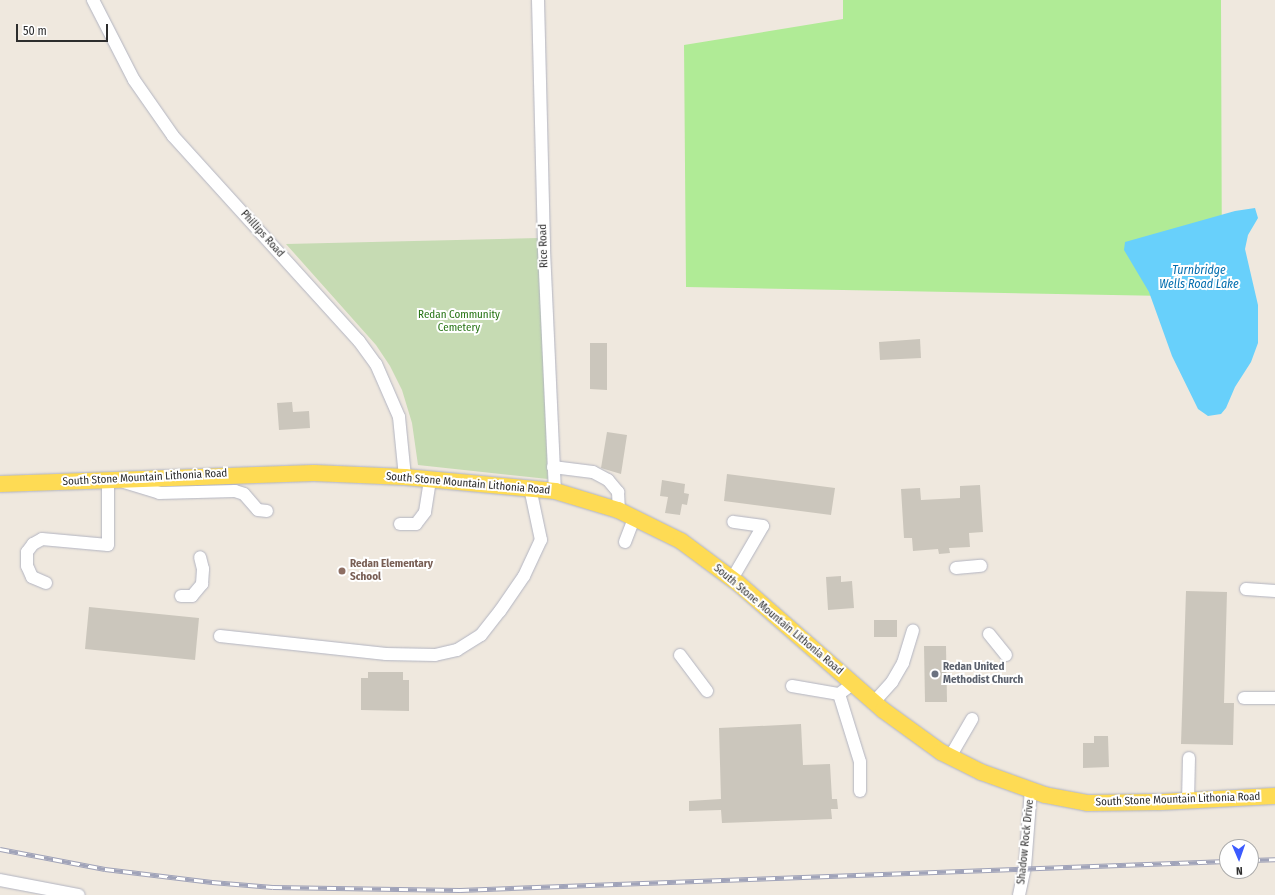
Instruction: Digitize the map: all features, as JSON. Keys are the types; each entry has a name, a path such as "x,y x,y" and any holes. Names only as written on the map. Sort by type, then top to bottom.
{"main road":[{"name":"South Stone Mountain Lithonia Road","path":"0,484 114,481 254,473 405,477 530,488 555,492 620,511 681,542 732,579 874,702 950,757 982,772 1032,790 1088,803 1188,801 1275,796"}],"street":[{"name":"Phillips Road","path":"93,0 134,80 173,136 359,341 376,364 390,391 399,417 405,477"},
{"name":"Rice Road","path":"538,0 555,492"},
{"path":"553,467 593,472 608,480 618,492 620,511"},
{"path":"400,524 416,524 425,512 430,479"},
{"path":"46,582 32,578 27,566 27,552 33,544 42,539 108,545 114,481 159,493 234,491 244,494 258,510 268,511"},
{"path":"220,636 386,654 435,655 457,650 481,635 500,611 524,576 541,540 530,488"},
{"path":"625,542 634,519"},
{"path":"732,579 763,526 733,522"},
{"path":"181,596 192,596 202,584 204,569 200,557"},
{"path":"956,568 981,566"},
{"path":"1246,589 1275,591"},
{"path":"874,702 892,682 899,669 913,630"},
{"path":"989,634 1006,655"},
{"path":"680,655 707,691"},
{"path":"792,686 839,694 853,683"},
{"path":"839,694 860,762 860,791"},
{"path":"1244,698 1275,698"},
{"path":"950,757 972,719"},
{"path":"1188,801 1189,758"},
{"name":"Shadow Rock Drive","path":"1019,895 1025,867 1032,790"},
{"path":"0,880 79,895"}],"green space":[{"path":"843,0 1221,0 1222,297 686,287 684,45 843,19"},
{"name":"Redan Community Cemetery","path":"538,238 548,479 418,465 412,423 402,390 390,366 376,345 286,244"}],"water":[{"name":"Turnbridge Wells Road Lake","path":"1255,208 1258,218 1248,235 1245,249 1258,305 1258,343 1251,362 1235,387 1226,408 1221,414 1208,416 1198,409 1172,356 1149,292 1124,250 1125,242 1235,211"}],"building":[{"path":"920,339 921,358 880,360 879,342"},
{"path":"590,343 607,343 607,390 590,389"},
{"path":"292,402 293,412 309,411 310,428 279,430 277,403"},
{"path":"607,432 627,435 621,474 601,468"},
{"path":"727,474 835,488 831,515 724,501"},
{"path":"662,480 685,484 684,493 689,494 687,505 682,504 680,515 665,513 668,497 660,496"},
{"path":"980,485 983,532 969,533 970,547 949,548 950,553 939,554 938,549 913,551 912,538 904,538 901,489 920,488 921,500 960,498 960,486"},
{"path":"841,576 841,582 852,581 854,608 828,610 826,577"},
{"path":"1186,591 1227,592 1224,703 1234,703 1233,745 1181,744"},
{"path":"89,607 199,618 195,660 85,649"},
{"path":"874,620 897,620 897,637 874,637"},
{"name":"Redan United Methodist Church","path":"924,646 946,646 947,702 925,702"},
{"path":"368,672 403,672 403,680 409,680 409,711 361,710 361,678 368,678"},
{"path":"801,724 803,765 830,764 832,799 837,799 838,809 831,809 832,819 722,823 721,810 689,811 689,801 721,799 719,728"},
{"path":"1094,736 1108,736 1109,767 1083,768 1083,743 1094,743"}],"railway":[{"path":"0,849 105,869 212,882 273,887 460,890 1219,861"},
{"path":"1259,860 1275,859"}],"place":[{"name":"Redan Elementary School","path":"342,571"},
{"name":"Redan United Methodist Church","path":"935,674"}]}
